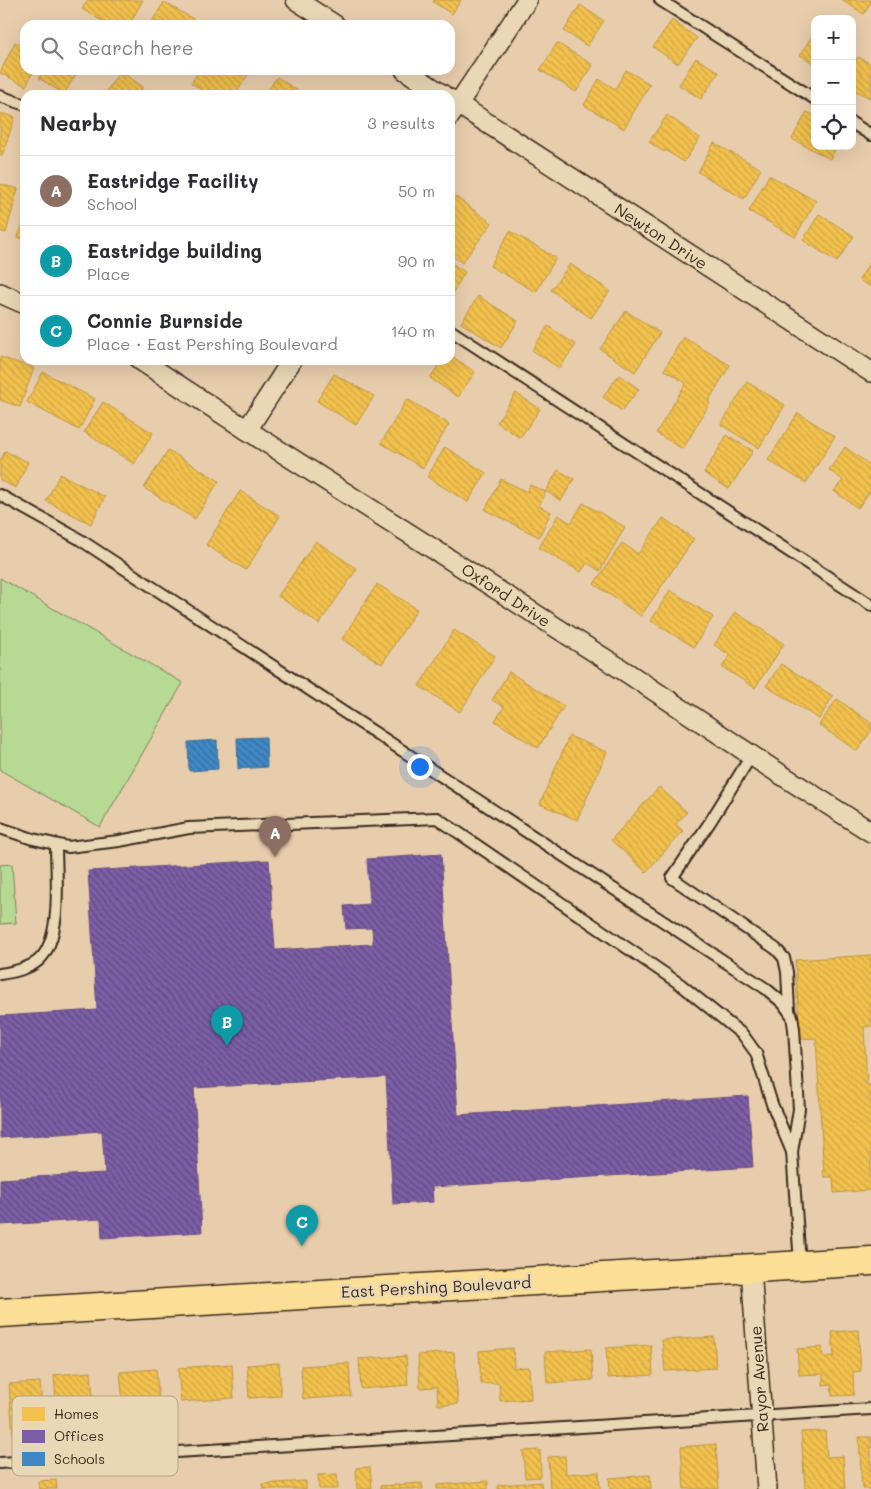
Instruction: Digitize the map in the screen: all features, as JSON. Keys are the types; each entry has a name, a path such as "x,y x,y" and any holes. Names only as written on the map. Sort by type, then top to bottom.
{"main road":[{"name":"East Pershing Boulevard","path":"0,1313 871,1262"}],"street":[{"path":"296,0 327,20"},
{"path":"455,97 527,0"},
{"name":"Newton Drive","path":"411,75 431,90"},
{"name":"Newton Drive","path":"455,107 871,372"},
{"path":"0,293 20,302"},
{"name":"Oxford Drive","path":"148,365 871,832"},
{"path":"247,430 289,365"},
{"name":"Rayor Avenue","path":"751,1269 767,1489"}],"lane":[{"path":"660,0 811,96"},
{"path":"0,96 20,102"},
{"path":"856,126 871,135"},
{"path":"455,333 871,605"},
{"path":"0,496 79,539 757,983 783,1003 792,1016 794,1029 799,1109 792,1152 800,1266"},
{"path":"751,756 672,878 776,949 784,958 787,972 789,1011"},
{"path":"0,828 68,847 119,841 189,828 437,818 680,984 743,1034 756,1053 772,1104 792,1152"},
{"path":"0,974 15,972 39,960 46,952 53,937 56,913 56,845"},
{"path":"178,1452 871,1409"}],"green space":[{"path":"0,578 183,683 100,827 0,770"},
{"path":"12,864 16,923 0,924 0,865"}],"building: Homes":[{"path":"88,0 143,0 132,20 101,20 82,9"},
{"path":"434,0 461,0 452,14 433,2"},
{"path":"841,0 871,0 871,2 864,14"},
{"path":"164,2 195,20 153,20"},
{"path":"580,5 604,21 587,46 564,31"},
{"path":"672,20 697,38 678,64 653,47"},
{"path":"811,37 811,62 800,55"},
{"path":"15,42 20,44 20,75 32,75 26,86 0,73"},
{"path":"557,43 593,65 576,92 540,70"},
{"path":"858,57 871,64 870,98 856,91 856,60"},
{"path":"696,58 719,72 701,99 679,85"},
{"path":"626,70 650,84 624,129 584,105 599,79 615,89"},
{"path":"41,75 76,75 66,90 58,90 39,78"},
{"path":"117,75 126,75 143,87 141,90 107,90"},
{"path":"197,75 248,75 238,90 202,90 191,83"},
{"path":"277,77 296,90 268,90"},
{"path":"807,112 811,114 811,149 792,139"},
{"path":"0,113 15,117 2,156 0,155"},
{"path":"667,115 700,138 684,162 649,142"},
{"path":"714,143 761,169 744,199 698,172"},
{"path":"813,150 835,150 830,159"},
{"path":"769,175 816,201 795,237 749,211"},
{"path":"0,184 18,189 6,233 0,231"},
{"path":"455,196 492,223 462,263 455,258"},
{"path":"819,214 854,236 837,262 803,240"},
{"path":"510,231 556,258 536,292 490,266"},
{"path":"871,260 871,287 859,280"},
{"path":"570,264 610,291 591,318 551,290"},
{"path":"455,265 465,272 455,289"},
{"path":"478,296 518,321 501,348 461,323"},
{"path":"626,311 660,333 635,372 600,349"},
{"path":"548,326 576,345 559,368 532,350"},
{"path":"683,337 730,365 683,449 656,433 686,383 664,370"},
{"path":"0,357 34,368 20,407 0,400"},
{"path":"455,358 475,372 458,397 430,378 439,365 455,365"},
{"path":"43,372 95,399 79,430 27,402"},
{"path":"334,374 374,396 356,425 317,401"},
{"path":"619,375 639,389 622,411 603,397"},
{"path":"747,382 785,405 759,448 721,425"},
{"path":"516,393 540,409 520,438 497,422"},
{"path":"407,399 449,424 423,468 381,443"},
{"path":"103,402 153,433 134,464 84,432"},
{"path":"798,413 835,436 806,483 768,460"},
{"path":"727,435 753,451 729,489 704,473"},
{"path":"445,447 486,473 468,502 427,477"},
{"path":"845,447 871,466 871,490 858,508 834,491 843,480 829,470"},
{"path":"168,450 219,481 195,519 144,488"},
{"path":"5,451 28,462 16,488 0,480 0,462"},
{"path":"558,470 574,479 561,501 546,491"},
{"path":"60,474 105,497 91,524 46,501"},
{"path":"501,479 527,492 530,485 546,492 539,506 551,512 539,537 485,510"},
{"path":"240,491 280,516 246,570 206,545"},
{"path":"583,503 625,527 600,571 587,563 581,572 539,548 558,515 571,523"},
{"path":"663,518 694,539 641,616 594,584 622,543 638,554"},
{"path":"316,541 357,569 319,624 278,596"},
{"path":"377,584 417,609 382,664 342,639"},
{"path":"670,590 713,617 694,647 651,621"},
{"path":"735,612 784,644 755,688 722,667 730,655 714,645"},
{"path":"454,630 495,656 460,712 419,686"},
{"path":"781,664 833,696 819,719 766,686"},
{"path":"509,672 564,706 538,748 495,721 504,707 492,700"},
{"path":"837,699 871,723 871,731 857,751 819,725"},
{"path":"569,736 607,752 577,820 540,804"},
{"path":"659,787 687,812 676,824 683,831 646,872 611,840"},
{"path":"871,955 871,1026 864,1027 867,1085 871,1085 871,1190 834,1193 833,1177 824,1177 816,1038 800,1039 795,960"},
{"path":"858,1330 861,1371 853,1372 854,1395 832,1396 831,1384 823,1385 823,1374 799,1375 797,1349 822,1347 823,1357 834,1356 832,1332"},
{"path":"714,1337 716,1368 665,1371 662,1340"},
{"path":"651,1345 653,1375 608,1378 606,1348"},
{"path":"513,1348 514,1368 529,1367 531,1399 500,1401 499,1383 481,1384 479,1351"},
{"path":"591,1349 593,1380 547,1383 545,1352"},
{"path":"454,1352 458,1404 438,1405 437,1387 420,1388 418,1355"},
{"path":"406,1356 408,1385 361,1389 359,1359"},
{"path":"279,1363 281,1396 249,1398 247,1365"},
{"path":"349,1363 351,1396 303,1399 301,1366"},
{"path":"232,1364 234,1398 181,1402 178,1368"},
{"path":"156,1369 158,1396 122,1396 120,1372"},
{"path":"91,1372 93,1396 56,1396 54,1375"},
{"path":"40,1382 41,1396 12,1396 12,1422 9,1384"},
{"path":"825,1431 827,1457 843,1456 845,1489 805,1489 801,1432"},
{"path":"859,1437 871,1437 871,1489 862,1489"},
{"path":"716,1444 719,1489 684,1489 681,1447"},
{"path":"540,1450 541,1477 525,1478 523,1451"},
{"path":"565,1456 566,1474 599,1472 600,1489 550,1489 548,1457"},
{"path":"370,1467 372,1489 357,1489 356,1468"},
{"path":"337,1474 338,1489 319,1489 318,1475"},
{"path":"650,1475 651,1489 610,1489 609,1478"},
{"path":"56,1480 57,1489 39,1489 38,1481"},
{"path":"306,1481 306,1489 263,1489 262,1484"},
{"path":"488,1481 488,1489 437,1489 437,1485"},
{"path":"541,1482 542,1489 498,1489 498,1485"},
{"path":"422,1483 423,1489 381,1489 380,1486"}],"building: Offices":[{"path":"441,854 458,1115 748,1096 753,1167 432,1187 433,1202 393,1204 386,1077 194,1088 202,1232 102,1238 101,1219 0,1225 0,1179 105,1173 102,1131 0,1138 0,1016 97,1010 88,871 269,860 275,950 373,944 372,928 346,929 344,906 370,904 367,859"}],"building: Schools":[{"path":"266,737 267,767 238,769 237,738"},
{"path":"217,740 218,769 189,771 188,742"}],"place":[{"name":"Eastridge Facility","path":"275,857"},
{"name":"Eastridge building","path":"227,1046"},
{"name":"Connie Burnside","path":"302,1246"}]}
